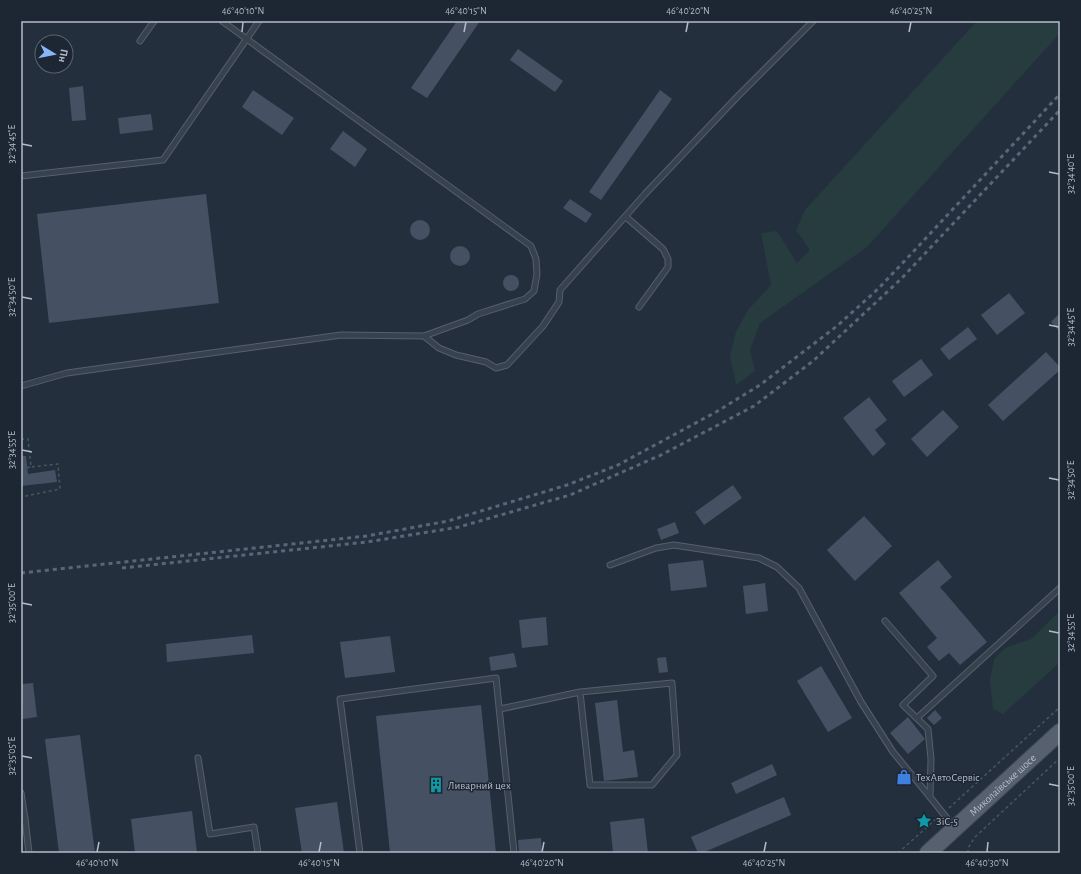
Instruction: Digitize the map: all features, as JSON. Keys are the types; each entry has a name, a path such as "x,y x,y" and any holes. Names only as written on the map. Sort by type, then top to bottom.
{"main road":[{"name":"Миколаївське шосе","path":"928,853 1060,732"}],"lane":[{"path":"140,42 154,21"},
{"path":"21,386 68,373 341,335 424,336 468,320 478,314 525,299 534,291 537,274 536,259 532,246 222,21"},
{"path":"21,176 163,160 259,21"},
{"path":"424,336 439,348 456,355 486,362 496,368 507,365 543,326 559,302 560,290 646,194 733,102 813,21"},
{"path":"626,217 664,249 668,259 668,267 639,307"},
{"path":"610,565 656,548 674,545 759,558 777,567 799,588 861,702 892,752 955,828"},
{"path":"916,718 1060,588"},
{"path":"885,621 933,676 903,705 928,729 931,759 930,797"},
{"path":"360,853 340,699 496,678 514,853"},
{"path":"500,709 580,692 672,683 678,755 652,785 590,785 580,692"},
{"path":"198,758 210,834 254,827 258,853"},
{"path":"21,793 23,819 29,853"}],"path":[{"path":"21,439 28,438 32,467"},
{"path":"21,468 58,464 60,489 21,497"},
{"path":"898,853 1060,707"},
{"path":"968,853 968,848 975,836 1060,758"}],"green space":[{"path":"977,21 1060,21 1060,33 867,247 760,323 750,350 755,371 736,385 730,356 736,332 748,310 771,285 761,233 777,231 797,263 810,250 796,230 805,210"},
{"path":"1060,611 1060,662 1003,714 993,709 990,680 994,659 1005,648 1031,639"}],"building":[{"path":"457,21 480,21 427,98 411,88"},
{"path":"518,49 563,81 555,92 510,60"},
{"path":"83,86 86,120 72,121 69,88"},
{"path":"253,90 294,118 282,135 242,107"},
{"path":"660,90 672,99 601,200 589,192"},
{"path":"151,114 153,130 120,134 118,118"},
{"path":"343,131 367,149 355,167 330,149"},
{"path":"206,194 219,303 49,323 37,214"},
{"path":"570,199 592,214 586,223 563,208"},
{"path":"420,220 427,223 430,230 427,237 420,240 413,237 410,230 413,223"},
{"path":"460,246 467,249 470,256 467,263 460,266 453,263 450,256 453,249"},
{"path":"511,275 517,277 519,283 517,289 511,291 505,289 503,283 505,277"},
{"path":"1009,293 1025,313 997,335 981,315"},
{"path":"1060,313 1060,332 1051,322"},
{"path":"968,327 977,339 949,360 940,349"},
{"path":"1046,352 1060,367 1060,370 1003,421 988,405"},
{"path":"921,359 933,375 904,397 892,381"},
{"path":"869,397 887,420 875,430 886,444 873,456 843,418"},
{"path":"943,410 959,427 927,457 911,439"},
{"path":"21,456 26,456 28,474 55,470 57,482 21,486"},
{"path":"733,485 742,498 704,525 695,512"},
{"path":"864,516 892,546 855,581 827,550"},
{"path":"675,522 679,533 661,540 657,529"},
{"path":"703,560 707,587 671,591 668,564"},
{"path":"938,560 952,577 940,587 987,642 960,665 949,653 939,661 927,647 937,638 899,593"},
{"path":"765,583 768,611 746,614 743,586"},
{"path":"546,617 548,645 522,648 519,620"},
{"path":"252,635 254,653 167,662 166,644"},
{"path":"390,636 395,672 345,678 340,642"},
{"path":"514,653 517,667 491,671 489,657"},
{"path":"666,657 668,672 659,673 657,658"},
{"path":"821,666 852,718 828,732 797,681"},
{"path":"33,683 37,717 23,719 21,684"},
{"path":"617,700 623,752 634,750 638,777 604,781 595,703"},
{"name":"Ливарний цех","path":"481,705 496,853 390,853 376,716"},
{"path":"935,710 942,718 934,725 927,718"},
{"path":"908,717 925,739 908,754 890,733"},
{"path":"80,735 95,853 59,853 45,739"},
{"path":"772,764 777,775 736,794 731,783"},
{"path":"784,797 791,815 702,853 698,853 691,837"},
{"path":"337,802 344,853 302,853 295,808"},
{"path":"192,811 197,853 135,853 131,819"},
{"path":"644,818 648,853 613,853 610,822"},
{"path":"541,838 542,853 519,853 518,840"}],"railway":[{"path":"21,573 367,536 448,521 567,485 618,465 716,412 760,385 837,326 878,289 1060,94"},
{"path":"122,568 367,542 459,527 570,495 661,455 754,406 813,361 901,279 1060,110"}],"place":[{"name":"ТехАвтоСервіс","path":"904,777"},
{"name":"Ливарний цех","path":"436,785"},
{"name":"ЗіС-5","path":"924,821"}]}
